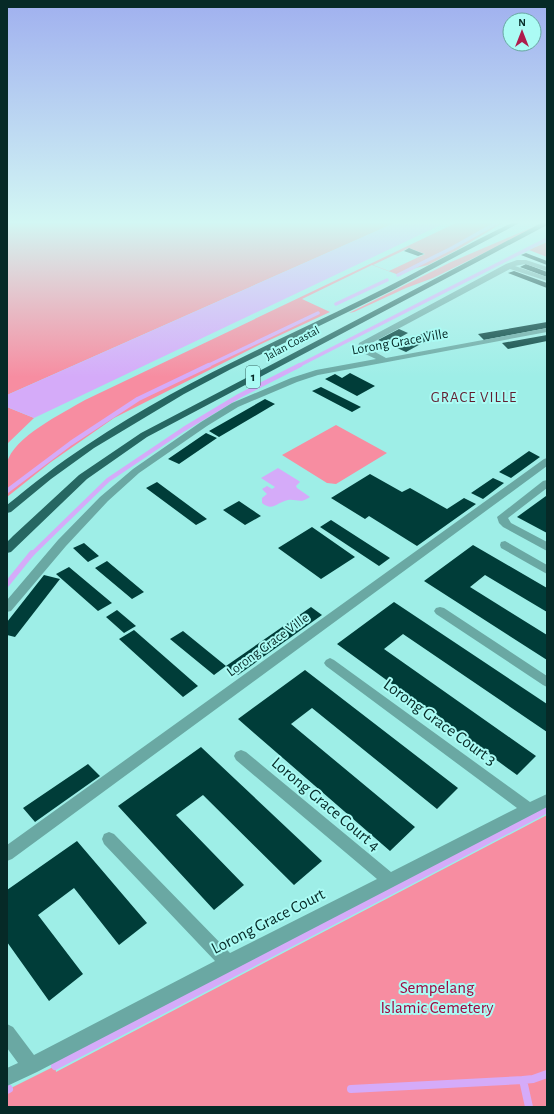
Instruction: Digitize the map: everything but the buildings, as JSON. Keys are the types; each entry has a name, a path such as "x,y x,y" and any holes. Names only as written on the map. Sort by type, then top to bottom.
{"highway":[{"name":"Jalan Coastal","path":"7,510 26,493 105,437 166,400 420,273"},
{"name":"Jalan Coastal","path":"7,550 16,538 83,477 144,435 451,273"}],"street":[{"path":"384,360 364,350 362,345 496,273"},
{"path":"529,273 547,279"},
{"name":"Lorong Grace Ville","path":"7,608 62,543 104,499 136,471 204,424 235,406 294,380 316,373 547,330"},
{"name":"Lorong Grace Ville","path":"7,854 547,461"},
{"path":"547,482 502,517 504,523 547,547"},
{"path":"505,545 547,570"},
{"path":"440,611 547,682"},
{"name":"Lorong Grace Court 3","path":"330,663 529,809"},
{"name":"Lorong Grace Court 4","path":"241,756 389,880"},
{"name":"Lorong Grace Court","path":"7,1077 547,800"},
{"path":"109,839 228,963"},
{"path":"7,1033 31,1066"}],"green space":[{"path":"7,273 282,273 7,395"},
{"path":"351,273 356,273 302,299 330,312 259,345 114,418 51,462 7,497 7,463 11,453 29,435 52,419 85,400"},
{"path":"394,273 404,273 399,275"},
{"path":"429,273 443,273 354,312 349,313"},
{"path":"7,407 34,418 7,444"},
{"path":"336,425 387,453 336,484 327,483 282,455"},
{"name":"Sempelang Islamic Cemetery","path":"547,815 547,1107 7,1107 7,1090 55,1066 56,1072"}],"shaded area":[{"path":"282,273 339,273 34,418 7,407 7,395"},
{"path":"278,468 299,481 300,482 296,486 297,488 310,497 301,501 284,501 272,507 266,506 262,503 262,498 267,494 262,489 267,486 272,489 275,487 261,478"}],"waterway":[{"path":"398,275 402,273"},
{"path":"298,366 480,273"},
{"path":"336,304 387,280"},
{"path":"207,366 318,313"},
{"path":"7,491 71,443 138,399 209,365"},
{"path":"32,554 108,480 184,429 239,396 300,365"},
{"path":"7,584 32,553"},
{"path":"55,1066 547,809"},
{"path":"523,1080 533,1079 547,1074"},
{"path":"351,1089 523,1080"},
{"path":"523,1080 529,1107"}],"district":[{"name":"GRACE VILLE","path":"474,397"}]}
